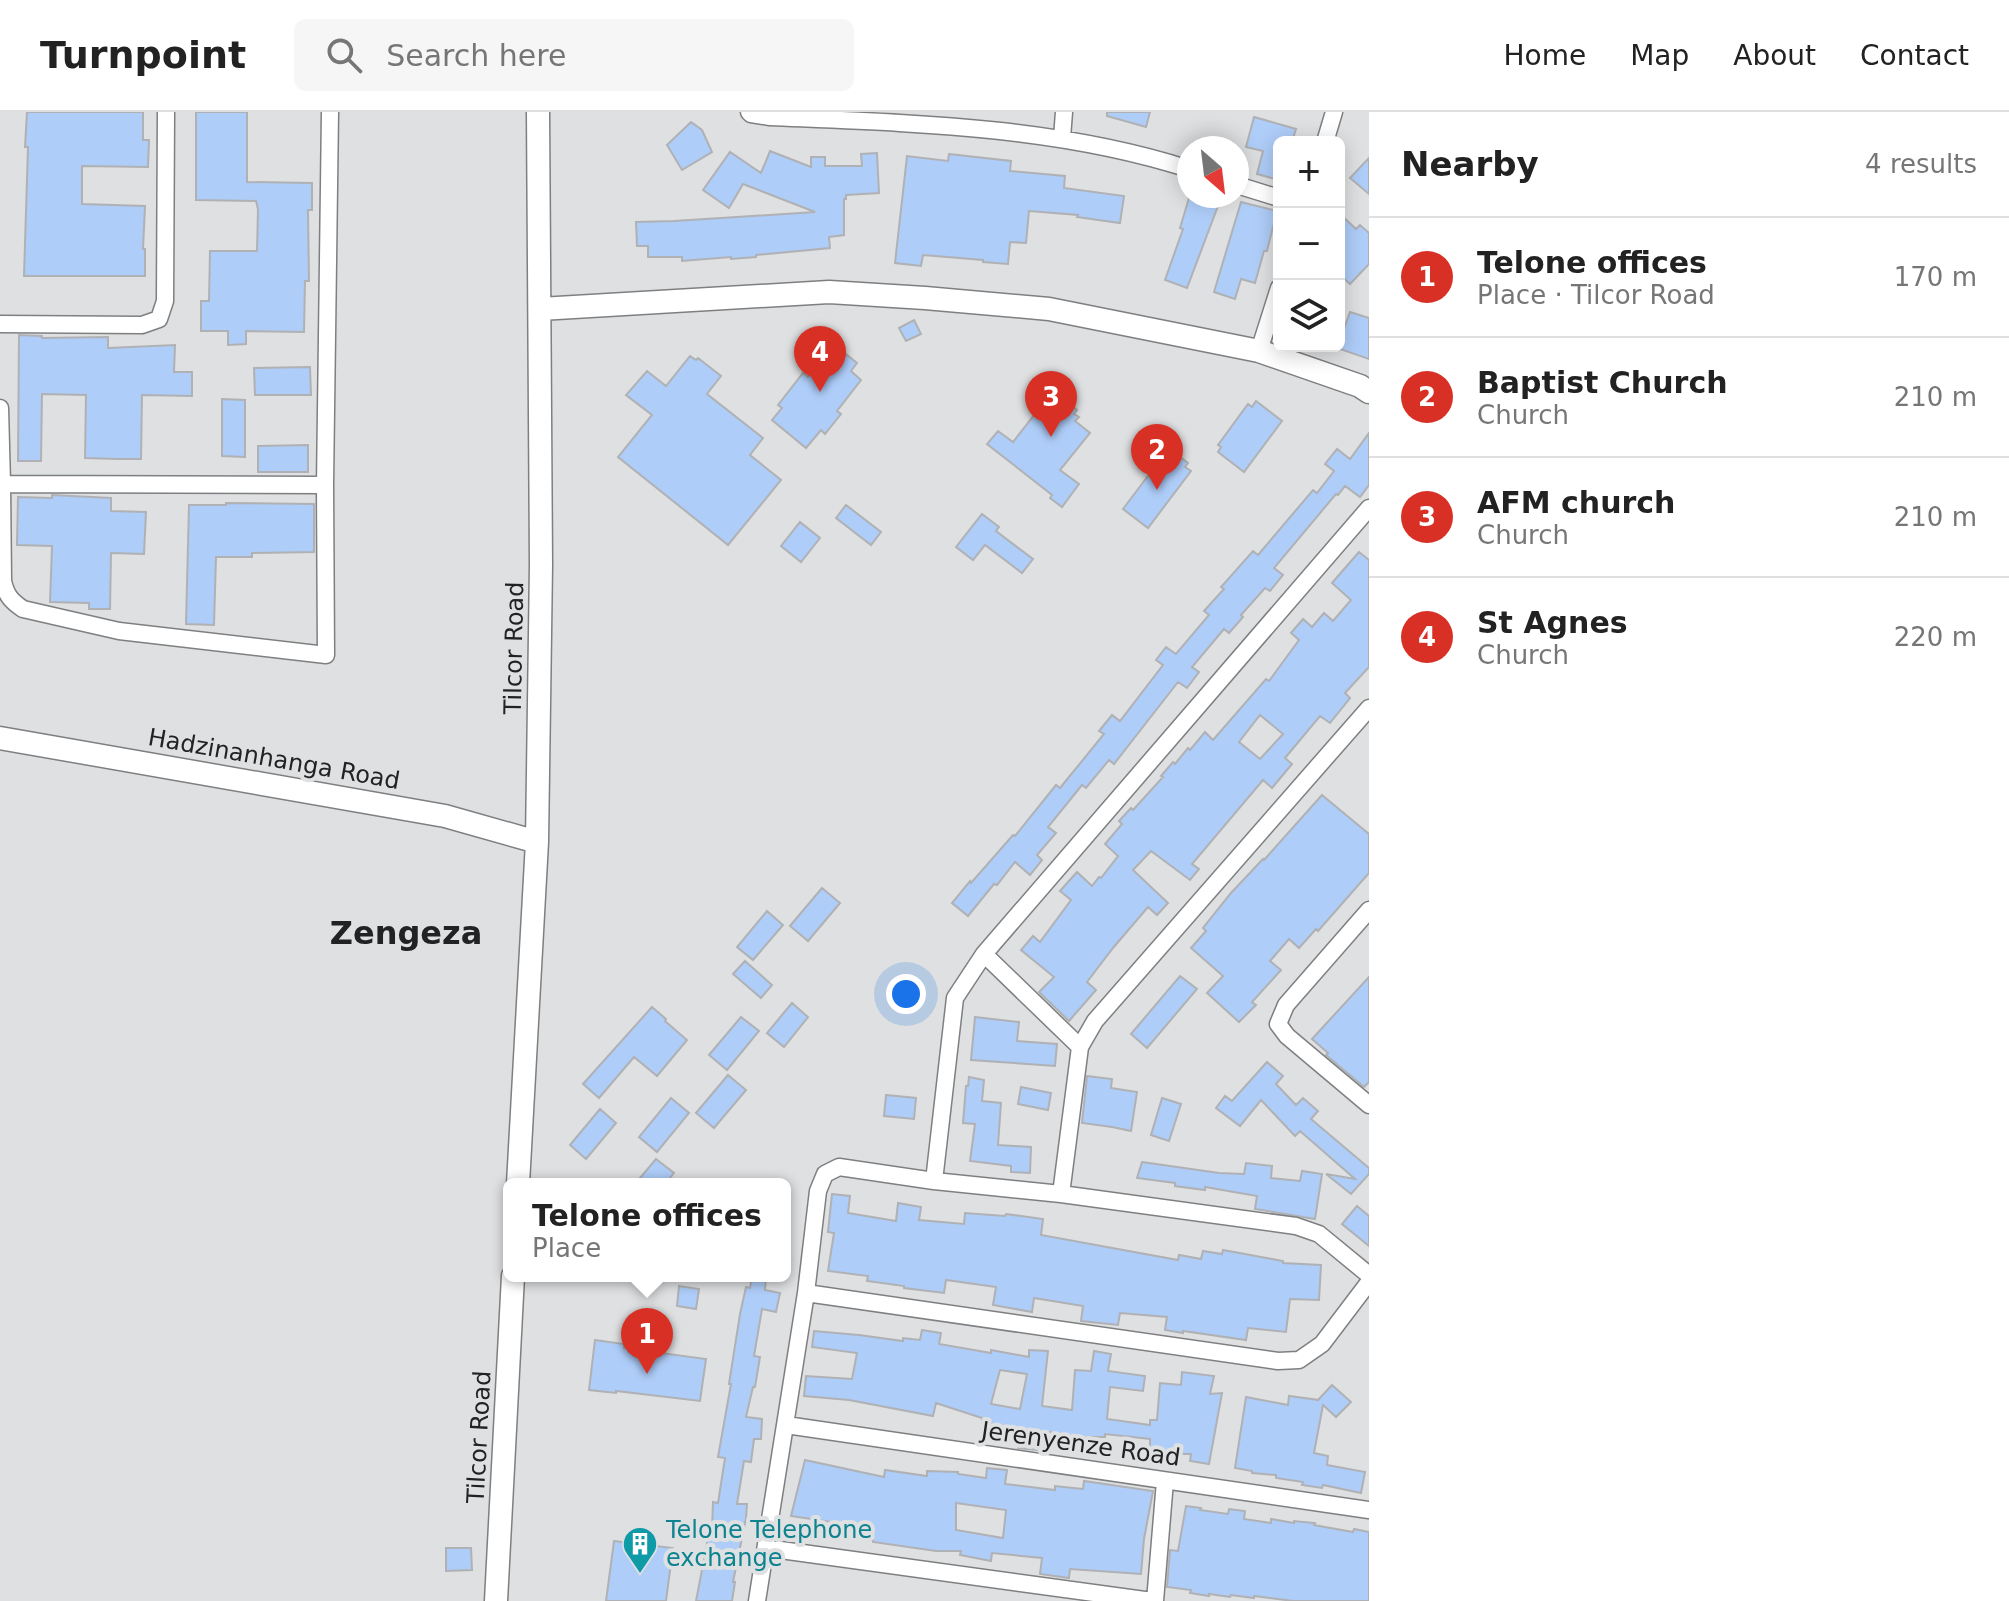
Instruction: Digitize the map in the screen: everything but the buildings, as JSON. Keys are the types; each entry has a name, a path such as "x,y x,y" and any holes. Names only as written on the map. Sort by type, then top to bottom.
{"street":[{"path":"0,324 142,325 159,319 165,301 166,112"},
{"path":"0,408 3,581 12,601 23,609 119,631 326,655 330,112"},
{"name":"Tilcor Road","path":"518,1178 537,842 541,564 538,112"},
{"path":"749,112 770,117 896,117 1062,138 1177,166"},
{"path":"1062,138 1064,112"},
{"path":"1327,136 1334,112"},
{"path":"1249,189 1273,196"},
{"path":"540,309 829,292 1049,309 1259,351 1360,386 1369,392"},
{"path":"1259,351 1273,307"},
{"path":"2,484 325,485"},
{"path":"934,1181 955,998 984,954 1369,508"},
{"path":"1061,1194 1080,1047 1095,1021 1369,708"},
{"name":"Hadzinanhanga Road","path":"0,738 445,816 537,842"},
{"path":"1369,910 1286,1005 1278,1024 1287,1036 1369,1105"},
{"path":"984,954 1080,1047"},
{"path":"757,1601 806,1293 818,1191 825,1174 839,1167 1296,1226 1319,1234 1369,1275"},
{"name":"Tilcor Road","path":"496,1601 513,1282"},
{"path":"806,1293 1278,1361 1299,1360 1322,1344 1369,1282"},
{"name":"Jerenyenze Road","path":"786,1425 1369,1510"},
{"path":"766,1548 1153,1601 1165,1481"}],"place":[{"name":"St Agnes","path":"820,392"},
{"name":"AFM church","path":"1051,437"},
{"name":"Baptist Church","path":"1157,490"},
{"name":"Telone offices","path":"647,1374"},
{"name":"Telone Telephone exchange","path":"640,1575"}],"district":[{"name":"Zengeza","path":"406,933"}]}
